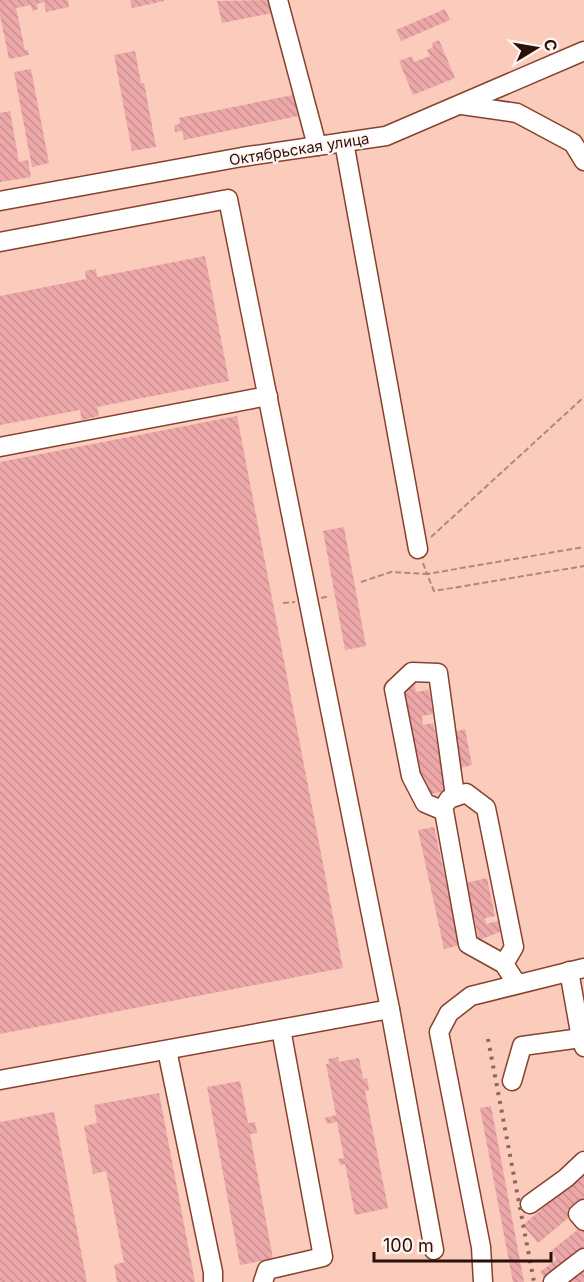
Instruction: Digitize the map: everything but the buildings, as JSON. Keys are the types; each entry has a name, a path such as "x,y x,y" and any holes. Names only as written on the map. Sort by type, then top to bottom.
{"street":[{"path":"278,0 317,146"},
{"name":"Октябрьская улица","path":"0,201 386,136 584,51"},
{"path":"460,105 517,112 573,143 584,161"},
{"path":"344,142 418,549"},
{"path":"0,242 228,199 390,1009 434,1250"},
{"path":"0,447 267,396"},
{"path":"444,811 425,803 411,776 394,689 412,672 438,673 455,796"},
{"path":"504,964 514,947 486,808 466,793 449,799 444,811 468,944 504,964 517,984"},
{"path":"483,1282 481,1247 439,1032 449,1012 471,996 576,970 583,1041 522,1046 512,1082"},
{"path":"0,1080 390,1009"},
{"path":"263,1282 267,1270 323,1257 281,1029"},
{"path":"167,1050 213,1282"},
{"path":"530,1204 566,1178 584,1161"},
{"path":"584,1209 578,1214 584,1221"},
{"path":"553,1282 584,1258"}],"path":[{"path":"584,398 418,549 434,591 584,566"},
{"path":"361,582 392,572 427,574 584,547"}],"railway":[{"path":"488,1039 534,1282"}]}
